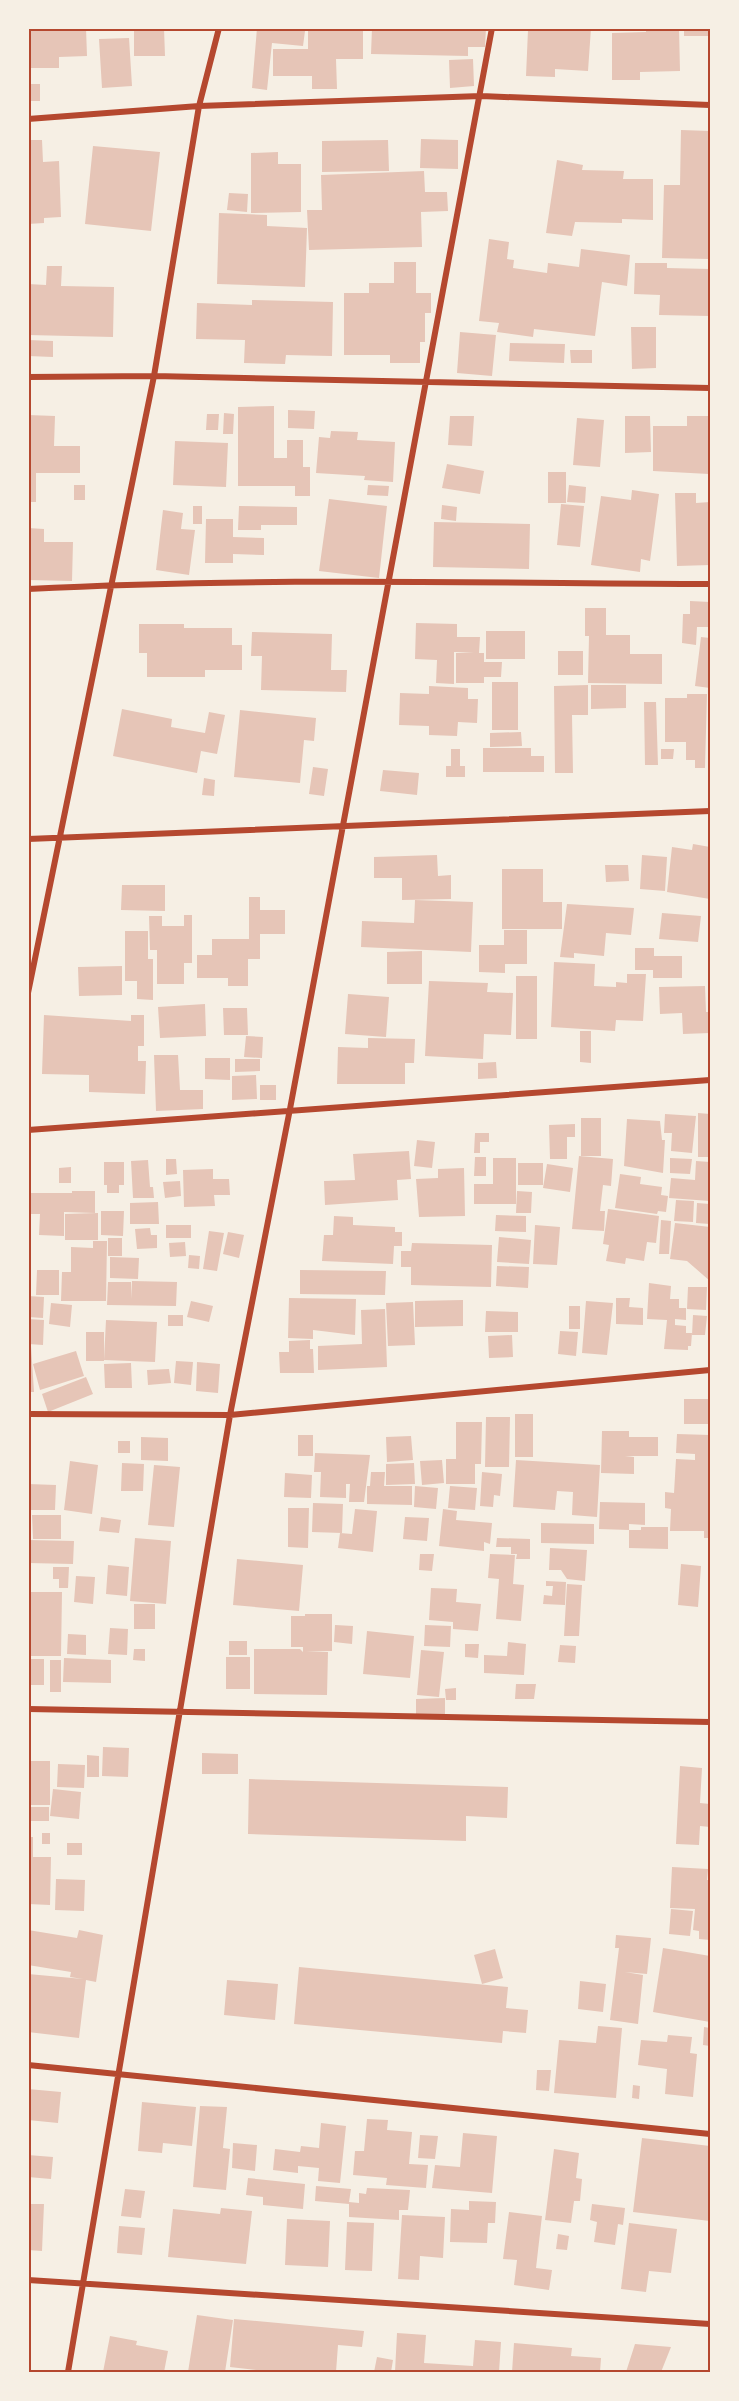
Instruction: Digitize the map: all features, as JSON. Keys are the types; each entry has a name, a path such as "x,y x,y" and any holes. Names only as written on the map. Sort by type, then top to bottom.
{"street":[{"path":"28,993 154,376 199,106 219,28"},
{"path":"68,2373 230,1415 290,1109 389,582 424,382 481,96 492,28"},
{"path":"28,119 199,106 481,96 711,105"},
{"path":"28,377 154,376 711,388"},
{"path":"28,589 112,585 389,582 711,584"},
{"path":"28,839 711,812"},
{"path":"28,1130 290,1109 711,1080"},
{"path":"28,1414 230,1415 711,1370"},
{"path":"28,1709 711,1722"},
{"path":"28,2065 711,2134"},
{"path":"28,2280 711,2324"}],"building":[{"path":"28,28 86,28 87,56 59,57 59,68 31,68"},
{"path":"134,28 164,28 165,56 134,56"},
{"path":"257,28 305,31 303,46 272,43 267,90 252,88"},
{"path":"308,28 363,28 363,59 336,59 337,89 312,89 312,76 273,76 273,49 308,49"},
{"path":"372,28 486,28 485,47 468,47 468,56 371,54"},
{"path":"561,28 591,28 588,71 555,69 555,77 526,76 528,30 561,31"},
{"path":"646,28 679,28 680,71 640,72 640,80 612,80 612,33 646,32"},
{"path":"684,28 710,28 710,36 684,36"},
{"path":"129,38 132,86 102,88 99,39"},
{"path":"473,59 474,86 450,88 449,60"},
{"path":"28,84 40,84 40,101 28,101"},
{"path":"681,130 710,131 710,259 662,258 664,185 680,185"},
{"path":"421,139 458,140 458,169 420,168"},
{"path":"28,140 42,140 43,162 59,161 61,217 44,218 44,223 28,224"},
{"path":"388,140 389,171 322,172 322,141"},
{"path":"93,146 160,152 151,231 85,224"},
{"path":"278,152 278,164 301,164 301,212 251,213 251,153"},
{"path":"557,160 583,165 582,170 624,171 623,179 653,179 653,220 622,219 622,223 575,222 572,236 546,233"},
{"path":"424,171 425,192 447,192 448,211 421,212 422,247 309,250 307,210 322,210 321,175"},
{"path":"229,193 248,194 247,212 227,210"},
{"path":"219,213 267,215 267,226 307,228 305,287 217,284"},
{"path":"489,239 509,242 507,259 514,260 513,268 547,273 548,263 579,267 581,249 630,255 627,286 602,282 595,336 534,329 533,337 497,332 499,323 479,321"},
{"path":"394,262 416,262 416,293 431,293 431,313 425,313 425,342 420,342 420,363 390,363 390,355 344,355 344,293 369,293 369,283 394,283"},
{"path":"635,263 667,263 667,268 710,269 710,316 659,315 660,295 634,294"},
{"path":"47,266 62,266 61,286 114,287 113,337 28,335 28,284 46,285"},
{"path":"252,300 333,302 332,356 286,355 285,364 244,363 245,340 196,339 197,303 252,305"},
{"path":"631,327 656,327 656,368 632,369"},
{"path":"460,332 496,335 492,376 457,373"},
{"path":"28,340 53,341 53,357 28,356"},
{"path":"510,343 565,344 564,363 509,361"},
{"path":"570,350 592,350 592,363 571,363"},
{"path":"274,406 274,458 287,458 287,440 303,440 303,467 310,467 310,496 295,496 295,486 238,486 238,407"},
{"path":"288,410 315,411 314,429 288,428"},
{"path":"224,413 234,414 233,434 223,434"},
{"path":"207,414 219,414 218,430 206,430"},
{"path":"28,415 55,416 54,446 80,446 80,473 36,473 36,502 28,502"},
{"path":"450,416 474,416 472,446 448,445"},
{"path":"625,416 650,416 651,452 625,453"},
{"path":"687,416 709,416 709,474 653,471 653,426 687,426"},
{"path":"577,418 604,420 600,467 573,465"},
{"path":"331,431 358,432 357,440 395,442 393,482 364,480 365,476 316,473 319,437 330,438"},
{"path":"175,441 228,443 226,487 173,485"},
{"path":"447,464 484,471 480,494 442,488"},
{"path":"548,472 566,472 566,503 548,503"},
{"path":"74,485 85,485 85,500 74,500"},
{"path":"368,485 389,486 388,496 367,495"},
{"path":"569,485 586,487 585,503 567,502"},
{"path":"632,490 659,494 650,561 641,559 640,572 591,565 601,496 631,500"},
{"path":"675,493 696,493 696,503 710,502 710,565 677,566"},
{"path":"329,499 387,506 379,578 319,571"},
{"path":"561,504 584,506 580,547 557,545"},
{"path":"442,505 457,507 456,521 441,519"},
{"path":"193,506 202,506 202,524 193,524"},
{"path":"239,506 297,507 297,525 261,525 261,530 238,530"},
{"path":"163,510 183,513 181,529 195,530 189,575 156,570"},
{"path":"206,519 233,519 233,537 264,538 264,555 233,554 233,563 205,563"},
{"path":"434,522 530,524 529,569 433,567"},
{"path":"28,528 44,529 44,542 73,542 72,581 28,580"},
{"path":"690,601 710,602 710,627 697,627 696,645 682,643 683,614 690,614"},
{"path":"585,608 606,608 606,635 630,635 630,654 662,654 662,684 588,683 589,636 585,636"},
{"path":"416,623 457,624 457,637 480,637 479,653 484,653 484,662 502,662 501,677 484,677 484,683 456,683 456,653 474,652 454,652 454,684 436,683 437,660 415,659"},
{"path":"139,624 184,624 184,628 232,628 232,645 242,645 242,670 205,670 205,677 147,677 147,653 139,653"},
{"path":"486,631 525,631 525,659 486,659"},
{"path":"252,632 332,634 331,670 347,670 346,692 261,690 262,656 251,656"},
{"path":"701,637 710,638 710,688 695,686"},
{"path":"558,651 583,651 583,675 558,675"},
{"path":"492,682 518,682 518,730 492,730"},
{"path":"588,685 588,715 572,715 573,773 555,773 554,686"},
{"path":"591,685 626,685 626,708 591,709"},
{"path":"429,686 468,688 468,699 478,699 477,723 458,722 457,736 429,735 429,726 399,725 400,693 429,694"},
{"path":"687,694 707,694 705,768 695,768 695,760 686,760 686,742 665,742 665,698 687,698"},
{"path":"644,702 656,702 658,765 645,765"},
{"path":"122,709 172,719 171,727 205,733 209,712 225,715 217,754 201,751 197,773 113,756"},
{"path":"240,710 316,718 314,741 304,740 300,783 234,777"},
{"path":"521,732 522,746 490,747 490,733"},
{"path":"483,748 531,748 531,756 544,756 544,772 483,772"},
{"path":"451,749 460,749 460,766 465,766 465,777 446,777 446,766 451,766"},
{"path":"661,749 674,749 673,759 661,759"},
{"path":"313,767 328,769 324,796 309,794"},
{"path":"383,770 419,773 417,795 380,791"},
{"path":"204,778 215,780 214,796 202,795"},
{"path":"693,844 710,847 710,899 667,892 672,847 692,850"},
{"path":"437,855 438,876 451,875 451,899 402,900 402,878 374,878 374,857"},
{"path":"642,855 667,857 665,891 640,889"},
{"path":"605,865 628,865 629,881 606,882"},
{"path":"502,869 543,869 543,902 562,902 562,929 502,929"},
{"path":"122,885 165,885 165,911 121,910"},
{"path":"249,897 260,897 260,910 285,910 285,934 260,934 260,959 248,959 248,986 228,986 228,978 197,978 197,955 212,955 212,939 249,939"},
{"path":"415,900 473,902 471,952 361,947 362,921 414,923"},
{"path":"567,904 634,908 631,935 606,933 604,956 574,953 574,958 560,957"},
{"path":"662,913 701,916 698,942 659,939"},
{"path":"184,915 192,915 192,963 184,963 184,984 157,984 157,950 150,950 149,916 162,916 162,926 184,926"},
{"path":"504,930 527,930 527,964 505,964 505,973 479,972 479,945 504,945"},
{"path":"125,931 148,931 148,959 153,959 153,1000 137,999 137,981 125,981"},
{"path":"635,948 654,948 654,956 682,956 682,978 653,978 653,970 635,970"},
{"path":"422,951 422,984 387,984 387,952"},
{"path":"554,962 595,964 594,986 616,987 616,982 627,983 627,974 646,974 643,1021 616,1020 615,1031 551,1027"},
{"path":"122,966 122,995 79,996 78,967"},
{"path":"516,976 537,976 537,1039 516,1039"},
{"path":"429,981 488,983 487,992 513,993 511,1035 484,1034 483,1059 425,1056"},
{"path":"705,986 706,1012 710,1012 710,1033 683,1034 682,1013 660,1014 659,987"},
{"path":"348,994 389,997 386,1037 345,1034"},
{"path":"205,1004 206,1036 160,1038 158,1007"},
{"path":"223,1008 247,1008 248,1035 224,1035"},
{"path":"44,1015 131,1021 131,1015 144,1015 144,1046 138,1046 138,1061 146,1061 145,1094 89,1092 89,1075 42,1074"},
{"path":"580,1031 591,1031 591,1063 580,1062"},
{"path":"246,1036 263,1037 262,1058 244,1057"},
{"path":"368,1038 415,1039 414,1063 405,1063 405,1084 337,1084 338,1047 368,1048"},
{"path":"154,1055 178,1055 180,1090 203,1090 203,1109 156,1111"},
{"path":"205,1058 230,1058 230,1080 205,1079"},
{"path":"235,1059 260,1059 260,1071 235,1072"},
{"path":"496,1062 497,1078 478,1079 478,1063"},
{"path":"256,1075 257,1099 232,1100 232,1076"},
{"path":"260,1085 276,1085 276,1100 260,1100"},
{"path":"698,1113 710,1114 710,1157 698,1157"},
{"path":"665,1114 696,1116 692,1153 671,1151 672,1133 664,1133"},
{"path":"581,1118 601,1118 601,1156 581,1156"},
{"path":"627,1119 660,1121 662,1140 665,1140 663,1173 624,1166"},
{"path":"575,1124 575,1137 567,1137 567,1159 550,1159 549,1125"},
{"path":"475,1133 489,1133 489,1142 480,1142 480,1153 474,1153"},
{"path":"417,1140 435,1142 432,1168 414,1166"},
{"path":"409,1151 411,1179 397,1180 398,1200 325,1205 324,1181 355,1180 353,1154"},
{"path":"579,1156 613,1159 611,1186 603,1185 600,1211 605,1211 604,1231 572,1229"},
{"path":"475,1157 486,1157 486,1176 474,1176"},
{"path":"493,1158 516,1158 516,1204 474,1204 474,1184 493,1184"},
{"path":"670,1158 692,1159 690,1174 670,1173"},
{"path":"166,1159 176,1159 177,1174 166,1175"},
{"path":"148,1160 150,1187 153,1187 154,1198 133,1198 131,1161"},
{"path":"696,1161 710,1162 710,1201 669,1198 671,1178 695,1180"},
{"path":"104,1162 124,1162 124,1185 119,1185 119,1193 107,1193 107,1185 104,1185"},
{"path":"518,1163 543,1163 543,1185 518,1185"},
{"path":"547,1164 573,1168 570,1192 543,1188"},
{"path":"71,1167 71,1183 59,1183 59,1168"},
{"path":"464,1168 465,1216 419,1217 416,1179 438,1178 438,1169"},
{"path":"213,1169 213,1179 229,1179 230,1195 214,1195 215,1206 184,1207 183,1170"},
{"path":"620,1174 641,1177 640,1184 662,1187 661,1195 668,1196 666,1212 658,1211 657,1214 615,1208"},
{"path":"180,1181 181,1196 165,1198 163,1182"},
{"path":"72,1191 95,1191 95,1213 64,1212 64,1236 39,1235 40,1214 28,1214 28,1193 72,1193"},
{"path":"517,1191 532,1192 531,1213 516,1213"},
{"path":"676,1200 694,1201 693,1222 674,1221"},
{"path":"158,1202 159,1224 130,1224 130,1203"},
{"path":"697,1203 710,1204 710,1224 696,1223"},
{"path":"608,1209 659,1216 656,1243 647,1242 644,1261 626,1258 625,1264 606,1261 609,1245 603,1244"},
{"path":"101,1211 124,1211 123,1236 101,1235"},
{"path":"98,1213 98,1240 65,1240 65,1214"},
{"path":"496,1215 526,1216 526,1232 495,1231"},
{"path":"334,1216 353,1217 353,1225 395,1227 395,1232 402,1232 402,1246 394,1246 393,1264 322,1261 324,1235 333,1235"},
{"path":"661,1220 671,1221 669,1254 659,1254"},
{"path":"675,1223 710,1227 710,1281 687,1261 670,1259"},
{"path":"166,1225 191,1225 191,1238 166,1238"},
{"path":"535,1225 560,1227 557,1265 533,1264"},
{"path":"150,1228 151,1235 157,1235 157,1248 137,1249 135,1229"},
{"path":"209,1231 224,1233 217,1271 203,1269"},
{"path":"228,1232 244,1235 239,1258 223,1254"},
{"path":"499,1237 531,1240 529,1264 497,1262"},
{"path":"108,1238 122,1238 122,1256 108,1256"},
{"path":"93,1241 107,1241 106,1301 61,1301 62,1272 71,1272 71,1247 93,1248"},
{"path":"185,1242 186,1256 170,1257 169,1243"},
{"path":"412,1243 492,1245 491,1287 411,1285 411,1267 401,1267 401,1251 411,1251"},
{"path":"189,1255 200,1256 199,1269 188,1268"},
{"path":"110,1257 139,1258 138,1279 110,1278"},
{"path":"497,1266 529,1267 528,1288 496,1286"},
{"path":"37,1270 59,1270 59,1295 36,1295"},
{"path":"300,1270 386,1271 385,1295 300,1294"},
{"path":"132,1281 177,1282 176,1306 107,1305 108,1282 131,1282 131,1299"},
{"path":"649,1283 671,1286 670,1299 679,1299 679,1308 686,1308 686,1320 675,1319 675,1325 686,1326 686,1333 692,1333 691,1346 688,1346 688,1350 664,1349 667,1320 647,1319"},
{"path":"688,1287 707,1287 706,1310 687,1309"},
{"path":"28,1296 44,1297 43,1318 28,1317"},
{"path":"289,1298 356,1299 355,1335 313,1330 313,1339 288,1338"},
{"path":"616,1298 630,1298 629,1307 643,1308 643,1325 616,1324"},
{"path":"463,1300 463,1326 415,1327 415,1301"},
{"path":"191,1301 213,1306 209,1322 187,1317"},
{"path":"586,1301 613,1303 607,1355 582,1353"},
{"path":"413,1302 415,1345 388,1346 386,1303"},
{"path":"51,1303 72,1305 70,1327 49,1324"},
{"path":"569,1306 580,1306 580,1329 569,1329"},
{"path":"385,1309 387,1367 318,1370 318,1346 362,1344 361,1310"},
{"path":"486,1311 518,1312 518,1332 485,1332"},
{"path":"168,1315 183,1315 183,1326 168,1326"},
{"path":"693,1315 707,1316 705,1335 692,1335"},
{"path":"28,1319 44,1320 43,1345 28,1344"},
{"path":"106,1320 157,1322 155,1362 104,1360"},
{"path":"560,1331 578,1332 576,1356 558,1354"},
{"path":"86,1332 104,1332 104,1361 86,1361"},
{"path":"512,1335 513,1357 489,1358 488,1336"},
{"path":"310,1340 310,1349 313,1349 314,1373 280,1373 279,1352 289,1352 289,1341"},
{"path":"28,1346 31,1346 34,1392 28,1392"},
{"path":"76,1351 84,1376 40,1390 33,1364"},
{"path":"176,1361 193,1362 191,1385 174,1383"},
{"path":"197,1362 220,1364 218,1393 196,1391"},
{"path":"131,1363 132,1388 105,1388 104,1364"},
{"path":"169,1369 171,1383 148,1385 147,1370"},
{"path":"86,1377 93,1394 48,1412 42,1394"},
{"path":"684,1399 710,1399 710,1424 684,1424"},
{"path":"515,1414 533,1414 533,1457 515,1457"},
{"path":"486,1417 510,1417 509,1467 485,1467"},
{"path":"456,1422 482,1422 481,1464 475,1464 475,1484 446,1484 446,1459 456,1459"},
{"path":"602,1431 629,1431 629,1437 658,1437 658,1456 625,1456 634,1457 634,1474 601,1473"},
{"path":"677,1434 710,1435 710,1538 704,1538 704,1531 670,1531 671,1509 665,1508 665,1492 674,1493 676,1459 695,1460 695,1454 676,1453"},
{"path":"298,1435 313,1435 313,1456 298,1456"},
{"path":"411,1436 413,1460 387,1462 386,1437"},
{"path":"141,1437 168,1438 168,1461 141,1460"},
{"path":"118,1441 130,1441 130,1453 118,1453"},
{"path":"315,1453 370,1455 364,1502 349,1502 350,1484 346,1484 346,1498 320,1497 321,1472 314,1472"},
{"path":"442,1460 444,1483 422,1485 420,1461"},
{"path":"516,1460 600,1465 597,1517 572,1515 573,1492 557,1491 555,1510 513,1507"},
{"path":"70,1461 98,1465 92,1514 64,1510"},
{"path":"122,1463 144,1464 143,1491 121,1491"},
{"path":"414,1463 415,1484 386,1485 386,1464"},
{"path":"154,1465 180,1467 174,1527 148,1525"},
{"path":"371,1472 385,1472 384,1486 412,1486 412,1505 367,1504 367,1486 370,1486"},
{"path":"482,1472 502,1474 500,1496 494,1495 493,1507 480,1506"},
{"path":"285,1473 312,1475 311,1498 284,1497"},
{"path":"28,1484 56,1485 55,1510 28,1510"},
{"path":"415,1486 438,1488 436,1509 414,1507"},
{"path":"450,1486 477,1488 475,1510 448,1508"},
{"path":"600,1502 645,1503 645,1525 629,1524 629,1530 599,1529"},
{"path":"313,1503 343,1504 342,1533 312,1532"},
{"path":"288,1508 309,1508 308,1548 288,1547"},
{"path":"355,1509 377,1511 373,1552 338,1548 340,1533 352,1534"},
{"path":"443,1509 457,1511 456,1520 492,1523 490,1544 484,1542 484,1551 439,1546"},
{"path":"32,1515 61,1515 61,1539 33,1539"},
{"path":"101,1517 121,1520 119,1533 99,1531"},
{"path":"405,1517 429,1518 427,1541 403,1539"},
{"path":"541,1523 594,1524 594,1544 541,1543"},
{"path":"641,1527 668,1527 668,1549 629,1548 629,1530 641,1530"},
{"path":"135,1538 171,1541 166,1604 130,1601"},
{"path":"497,1538 530,1539 530,1559 516,1559 517,1554 511,1554 511,1547 496,1547"},
{"path":"28,1540 74,1541 73,1564 28,1563"},
{"path":"550,1548 587,1550 585,1581 567,1579 561,1570 549,1570"},
{"path":"420,1554 434,1554 432,1571 419,1570"},
{"path":"490,1554 515,1555 513,1584 524,1585 521,1621 496,1619 499,1579 488,1578"},
{"path":"237,1559 303,1565 299,1611 233,1605"},
{"path":"681,1564 701,1566 698,1607 678,1605"},
{"path":"108,1565 129,1567 127,1596 106,1594"},
{"path":"53,1567 69,1567 68,1588 59,1588 59,1579 53,1579"},
{"path":"76,1576 95,1577 93,1604 74,1602"},
{"path":"546,1581 566,1582 565,1605 543,1604 544,1595 552,1596 553,1586 546,1586"},
{"path":"567,1584 582,1585 579,1636 564,1636"},
{"path":"431,1588 457,1589 456,1602 481,1604 478,1631 453,1629 453,1622 429,1620"},
{"path":"30,1592 62,1592 61,1656 29,1656"},
{"path":"134,1604 155,1604 155,1629 134,1629"},
{"path":"305,1614 332,1614 332,1651 306,1651 328,1652 327,1695 254,1694 254,1649 300,1649 303,1652 303,1647 291,1647 291,1616 305,1616"},
{"path":"335,1625 353,1626 352,1644 334,1642"},
{"path":"425,1625 451,1626 450,1647 424,1646"},
{"path":"110,1628 128,1629 127,1655 108,1654"},
{"path":"367,1631 414,1636 410,1678 363,1674"},
{"path":"68,1634 86,1635 86,1655 67,1654"},
{"path":"229,1641 247,1641 247,1655 229,1655"},
{"path":"508,1642 526,1644 524,1675 484,1673 484,1655 507,1656"},
{"path":"465,1644 479,1644 478,1658 465,1657"},
{"path":"560,1645 576,1646 575,1663 558,1662"},
{"path":"134,1649 145,1649 145,1661 133,1660"},
{"path":"421,1650 444,1652 439,1697 417,1695"},
{"path":"226,1657 250,1657 250,1689 226,1689"},
{"path":"64,1658 111,1660 111,1683 63,1682"},
{"path":"28,1659 44,1659 44,1685 28,1685"},
{"path":"50,1660 61,1660 61,1692 50,1692"},
{"path":"516,1684 536,1684 534,1699 515,1699"},
{"path":"456,1688 456,1700 446,1700 445,1689"},
{"path":"445,1698 445,1714 416,1714 416,1699"},
{"path":"103,1747 129,1748 128,1777 102,1776"},
{"path":"202,1753 238,1754 238,1774 202,1774"},
{"path":"87,1755 99,1756 99,1777 87,1777"},
{"path":"28,1761 50,1761 50,1805 28,1805"},
{"path":"58,1764 85,1765 84,1788 57,1787"},
{"path":"680,1766 702,1768 700,1803 710,1804 710,1827 700,1826 699,1845 676,1844"},
{"path":"249,1779 508,1787 507,1818 466,1816 466,1841 248,1834"},
{"path":"53,1789 81,1792 79,1819 50,1816"},
{"path":"28,1807 49,1807 49,1821 28,1821"},
{"path":"42,1833 50,1833 50,1844 42,1844"},
{"path":"28,1837 33,1837 33,1857 51,1857 50,1905 28,1904"},
{"path":"67,1843 82,1843 82,1855 67,1855"},
{"path":"672,1867 708,1869 710,1940 699,1939 699,1931 693,1930 695,1909 670,1908"},
{"path":"56,1879 85,1880 84,1911 55,1910"},
{"path":"671,1909 693,1911 690,1936 669,1934"},
{"path":"28,1930 77,1938 79,1930 103,1935 96,1982 86,1980 79,2038 28,2032 28,1974 83,1979 70,1977 71,1972 28,1965"},
{"path":"616,1935 651,1938 647,1974 625,1972 643,1975 638,2024 610,2020 619,1948 615,1948"},
{"path":"663,1948 710,1956 710,2022 653,2012"},
{"path":"495,1949 503,1978 482,1984 474,1955"},
{"path":"299,1967 508,1987 506,2008 528,2010 526,2033 503,2031 502,2043 294,2024"},
{"path":"227,1980 278,1984 275,2020 224,2015"},
{"path":"580,1981 606,1984 603,2012 578,2009"},
{"path":"598,2026 622,2028 616,2098 554,2093 559,2040 596,2043"},
{"path":"704,2027 710,2028 710,2046 703,2045"},
{"path":"668,2035 692,2037 690,2053 697,2054 693,2097 665,2094 667,2069 638,2065 641,2040 667,2042"},
{"path":"537,2070 551,2070 549,2091 536,2090"},
{"path":"633,2085 640,2086 639,2099 632,2098"},
{"path":"28,2089 61,2092 58,2123 28,2120"},
{"path":"142,2102 196,2107 192,2146 163,2143 162,2153 138,2151"},
{"path":"200,2106 227,2107 223,2148 230,2149 226,2190 193,2187"},
{"path":"367,2119 388,2120 387,2130 412,2132 409,2164 428,2165 426,2188 386,2185 387,2178 353,2175 355,2151 364,2151"},
{"path":"321,2123 346,2126 340,2183 318,2181 319,2168 298,2166 298,2173 273,2170 275,2149 300,2152 301,2146 319,2148"},
{"path":"463,2133 497,2136 492,2193 432,2188 435,2165 460,2167"},
{"path":"420,2135 438,2136 435,2159 418,2158"},
{"path":"642,2138 710,2146 710,2221 633,2212"},
{"path":"233,2143 257,2145 255,2171 232,2168"},
{"path":"554,2149 579,2153 576,2178 582,2179 580,2201 574,2201 571,2223 545,2220"},
{"path":"28,2155 53,2157 51,2179 28,2177"},
{"path":"248,2178 305,2184 303,2209 263,2205 263,2197 246,2195"},
{"path":"316,2186 351,2189 349,2202 359,2203 359,2193 366,2194 367,2188 410,2190 408,2210 399,2210 399,2220 349,2217 349,2204 315,2201"},
{"path":"125,2189 145,2191 141,2218 121,2216"},
{"path":"469,2201 496,2202 495,2223 488,2223 487,2243 450,2242 451,2209 469,2210"},
{"path":"28,2204 44,2204 42,2251 28,2250"},
{"path":"592,2204 625,2208 623,2225 618,2224 615,2245 594,2242 597,2222 590,2220"},
{"path":"221,2208 252,2211 246,2264 168,2257 173,2209 220,2214"},
{"path":"509,2212 542,2216 536,2268 552,2270 549,2290 514,2285 517,2260 503,2259"},
{"path":"402,2215 445,2217 443,2258 420,2256 419,2280 398,2279"},
{"path":"287,2219 330,2221 328,2267 285,2265"},
{"path":"347,2222 374,2223 372,2271 345,2270"},
{"path":"629,2223 677,2229 671,2273 649,2271 646,2292 621,2289"},
{"path":"119,2226 145,2228 142,2255 117,2253"},
{"path":"558,2234 569,2236 567,2250 556,2249"},
{"path":"197,2315 233,2320 225,2372 188,2372"},
{"path":"234,2319 364,2331 362,2347 338,2345 336,2372 272,2372 230,2367"},
{"path":"397,2333 426,2335 424,2363 473,2366 475,2340 501,2342 499,2372 395,2372"},
{"path":"110,2336 137,2341 136,2345 168,2351 164,2372 103,2372"},
{"path":"514,2343 572,2348 571,2356 601,2358 600,2372 512,2372"},
{"path":"635,2344 671,2347 661,2372 626,2372"},
{"path":"377,2357 393,2360 391,2372 374,2372"}]}
